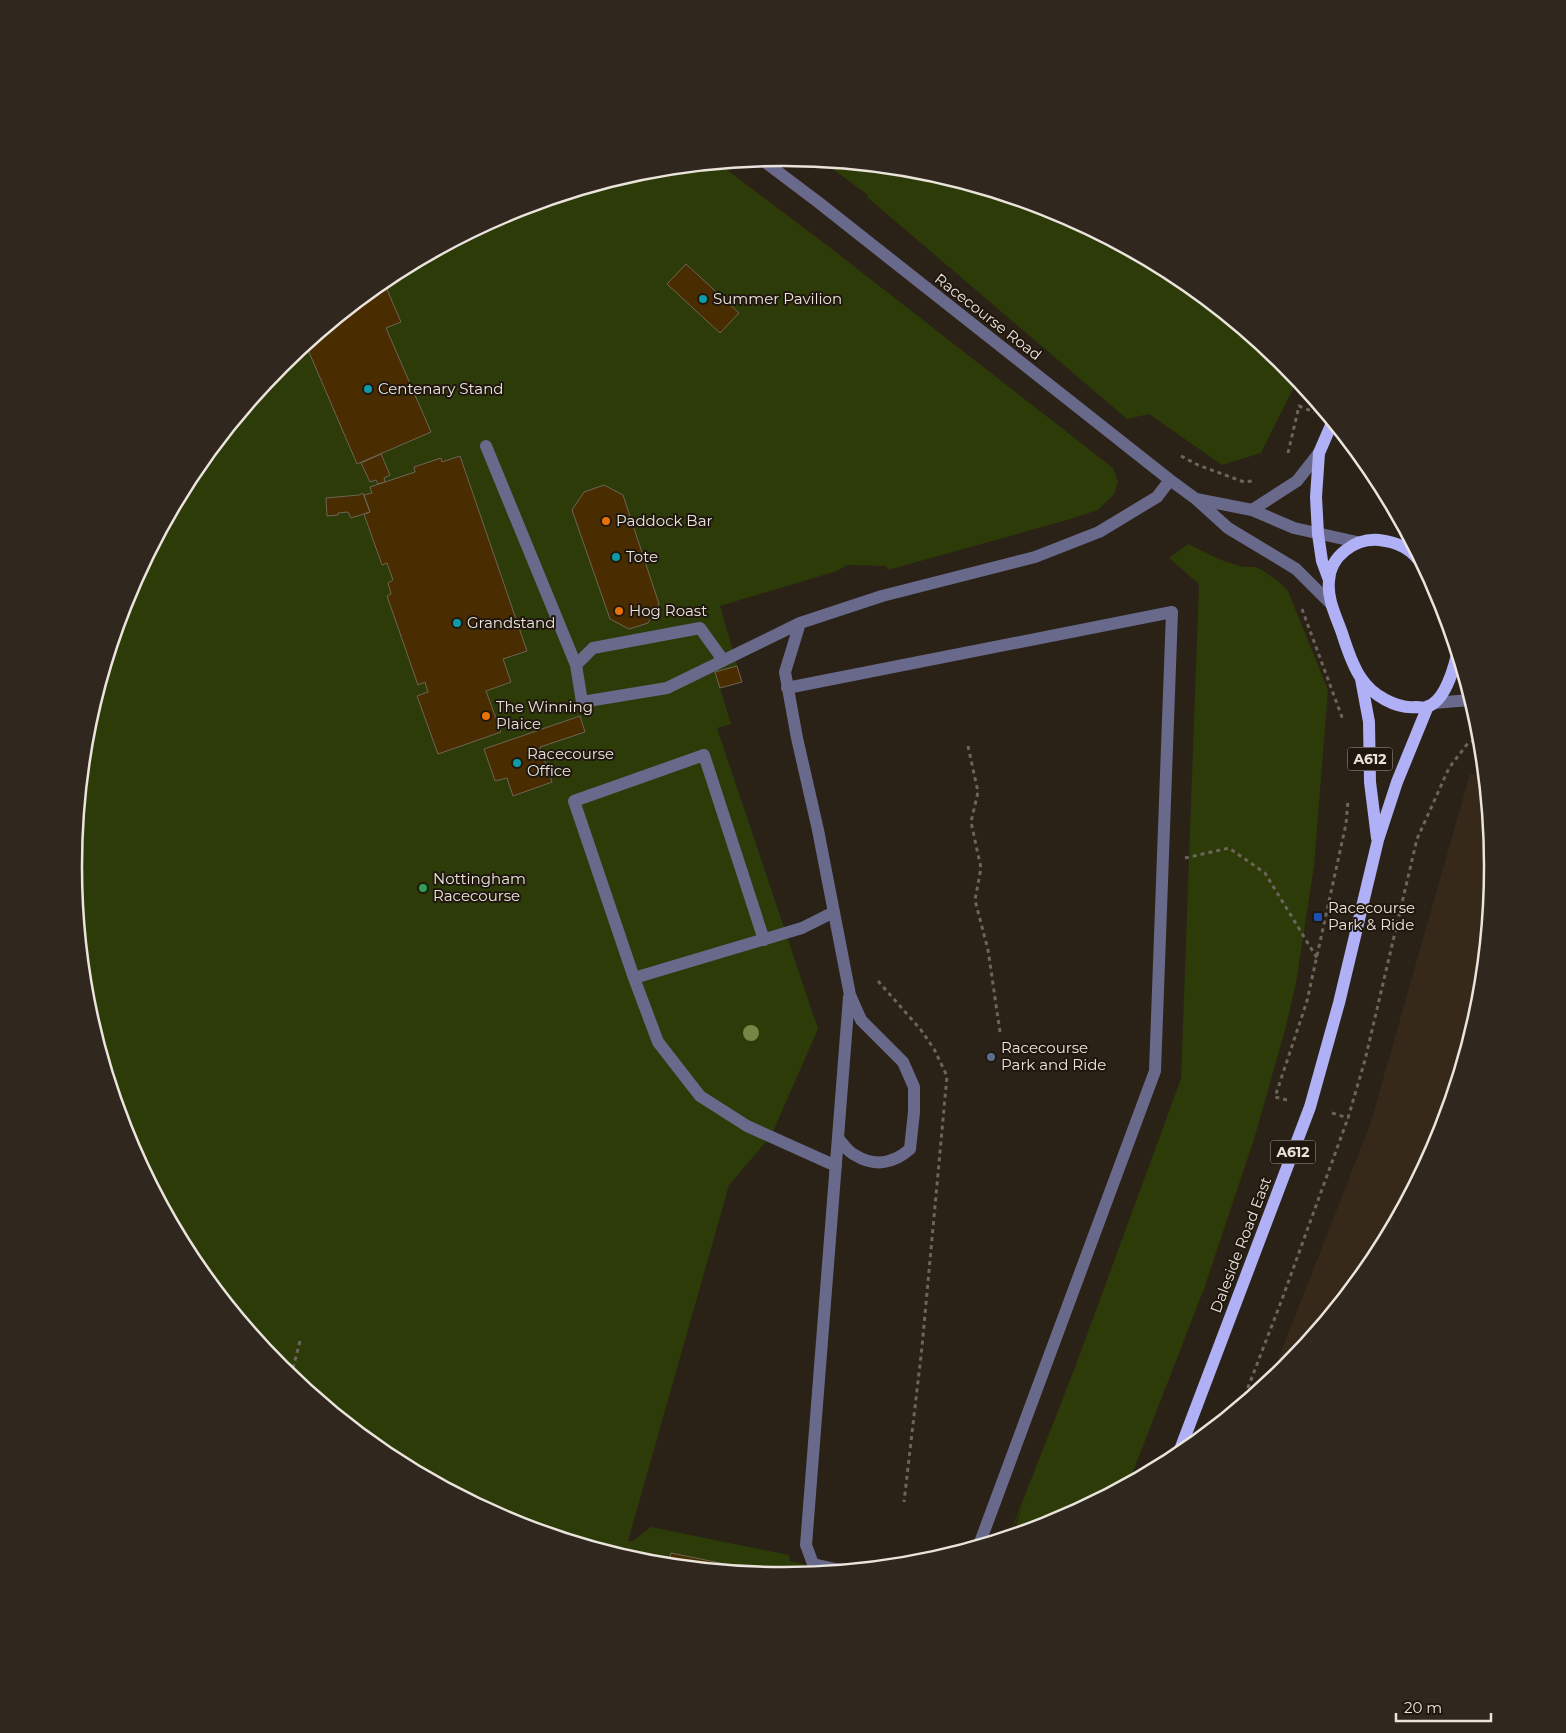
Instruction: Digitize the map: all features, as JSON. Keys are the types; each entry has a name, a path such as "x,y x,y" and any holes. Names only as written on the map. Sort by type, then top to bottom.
{"main road":[{"path":"1330,429 1319,453 1316,498 1318,534 1331,604 1361,679 1377,694 1394,704 1410,708 1431,705"},
{"path":"1328,580 1333,565 1344,551 1357,542 1371,539 1388,541 1407,550"},
{"name":"Daleside Road East","path":"1183,1441 1310,1107 1339,1003 1378,840 1397,782 1431,705 1445,690 1454,666"},
{"name":"Daleside Road East","path":"1361,679 1369,722 1370,782 1378,840"}],"street":[{"name":"Racecourse Road","path":"770,166 818,202 1196,499 1228,528 1296,569 1331,604"},
{"path":"486,446 576,665 582,702 667,688 800,623 882,596 1035,556 1099,532 1157,497 1170,480"},
{"path":"1252,510 1297,481 1319,453"},
{"name":"Racecourse Road","path":"1196,499 1252,510 1294,528 1357,542"},
{"path":"788,688 1172,612 1155,1071 981,1538"},
{"path":"800,623 785,672 850,995 861,1020 903,1062 914,1087 914,1112 910,1150 899,1159 880,1163 869,1162 853,1155 838,1138"},
{"path":"576,665 593,648 700,628 723,660"},
{"path":"1431,705 1464,701"},
{"path":"764,940 704,755 574,801 634,978 658,1042 700,1096 748,1126 836,1166"},
{"path":"634,978 802,928 834,912"},
{"path":"823,1566 813,1564 806,1545 850,995"}],"path":[{"path":"1286,459 1299,406 1316,412"},
{"path":"1175,452 1198,465 1244,482 1259,481"},
{"path":"1300,601 1345,724"},
{"path":"1246,1392 1348,1118 1365,1060 1417,839 1449,768 1468,743 1472,742"},
{"path":"968,746 978,792 971,822 981,868 975,900 988,950 1000,1032"},
{"path":"1348,797 1346,824 1307,1001 1275,1097 1348,1118"},
{"path":"1163,863 1229,848 1265,873 1317,958"},
{"path":"878,981 930,1042 947,1076 920,1366 904,1502"},
{"path":"293,1367 300,1341"}],"shaded area":[{"path":"1470,774 1478,775 1484,866 1478,958 1460,1048 1446,1092 1430,1135 1390,1217 1339,1293 1310,1328 1277,1363 1370,1125"}],"green space":[{"path":"830,167 920,179 1008,203 1051,219 1093,238 1172,284 1245,340 1294,388 1261,453 1222,465 1149,414 1127,419 867,197 868,195"},
{"name":"Nottingham Racecourse","path":"725,168 828,246 1113,468 1118,482 1114,494 1098,510 1067,520 888,570 886,566 847,565 837,571 720,606 742,682 720,688 731,724 717,728 818,1029 771,1136 729,1185 628,1541 633,1541 651,1527 789,1555 790,1561 813,1566 737,1566 692,1561 646,1554 558,1530 515,1514 473,1495 433,1473 394,1449 321,1393 256,1328 227,1293 176,1217 155,1176 136,1135 106,1048 88,958 84,912 82,866 88,775 106,685 120,641 136,598 176,516 227,440 256,405 321,340 357,311 394,284 473,238 515,219 558,203 602,190 646,179"},
{"path":"1188,544 1221,560 1243,567 1260,569 1277,580 1288,591 1328,690 1314,866 1296,983 1285,1030 1255,1136 1205,1286 1132,1473 1093,1495 1015,1527 1022,1507 1012,1529 1074,1370 1181,1079 1199,584 1169,558"}],"building":[{"name":"Summer Pavilion","path":"686,264 739,313 720,333 667,284"},
{"name":"Centenary Stand","path":"387,289 401,322 386,328 431,432 357,464 309,351 357,311"},
{"path":"381,454 390,475 384,478 385,482 378,484 376,480 370,482 361,463"},
{"name":"Grandstand","path":"460,456 527,651 503,659 511,682 486,691 501,732 438,754 417,696 428,692 425,682 418,685 387,596 391,594 388,583 393,580 387,563 382,565 364,514 370,512 364,495 372,493 370,487 415,472 414,467 441,458 442,462"},
{"name":"Tote","path":"604,485 623,495 659,604 648,623 629,629 610,619 572,510 584,492"},
{"path":"363,493 370,512 351,518 348,512 327,516 326,498"},
{"path":"737,666 742,682 720,688 715,672"},
{"name":"Racecourse Office","path":"580,716 585,732 540,747 552,782 513,796 507,778 495,781 484,749"},
{"path":"671,1553 732,1565 692,1561 670,1558"}],"place":[{"name":"Summer Pavilion","path":"703,299"},
{"name":"Centenary Stand","path":"368,389"},
{"name":"Paddock Bar","path":"606,521"},
{"name":"Tote","path":"616,557"},
{"name":"Hog Roast","path":"619,611"},
{"name":"Grandstand","path":"457,623"},
{"name":"The Winning Plaice","path":"486,716"},
{"name":"Racecourse Office","path":"517,763"},
{"name":"Nottingham Racecourse","path":"423,888"},
{"name":"Racecourse Park & Ride","path":"1318,917"},
{"name":"Racecourse Park and Ride","path":"991,1057"}]}
